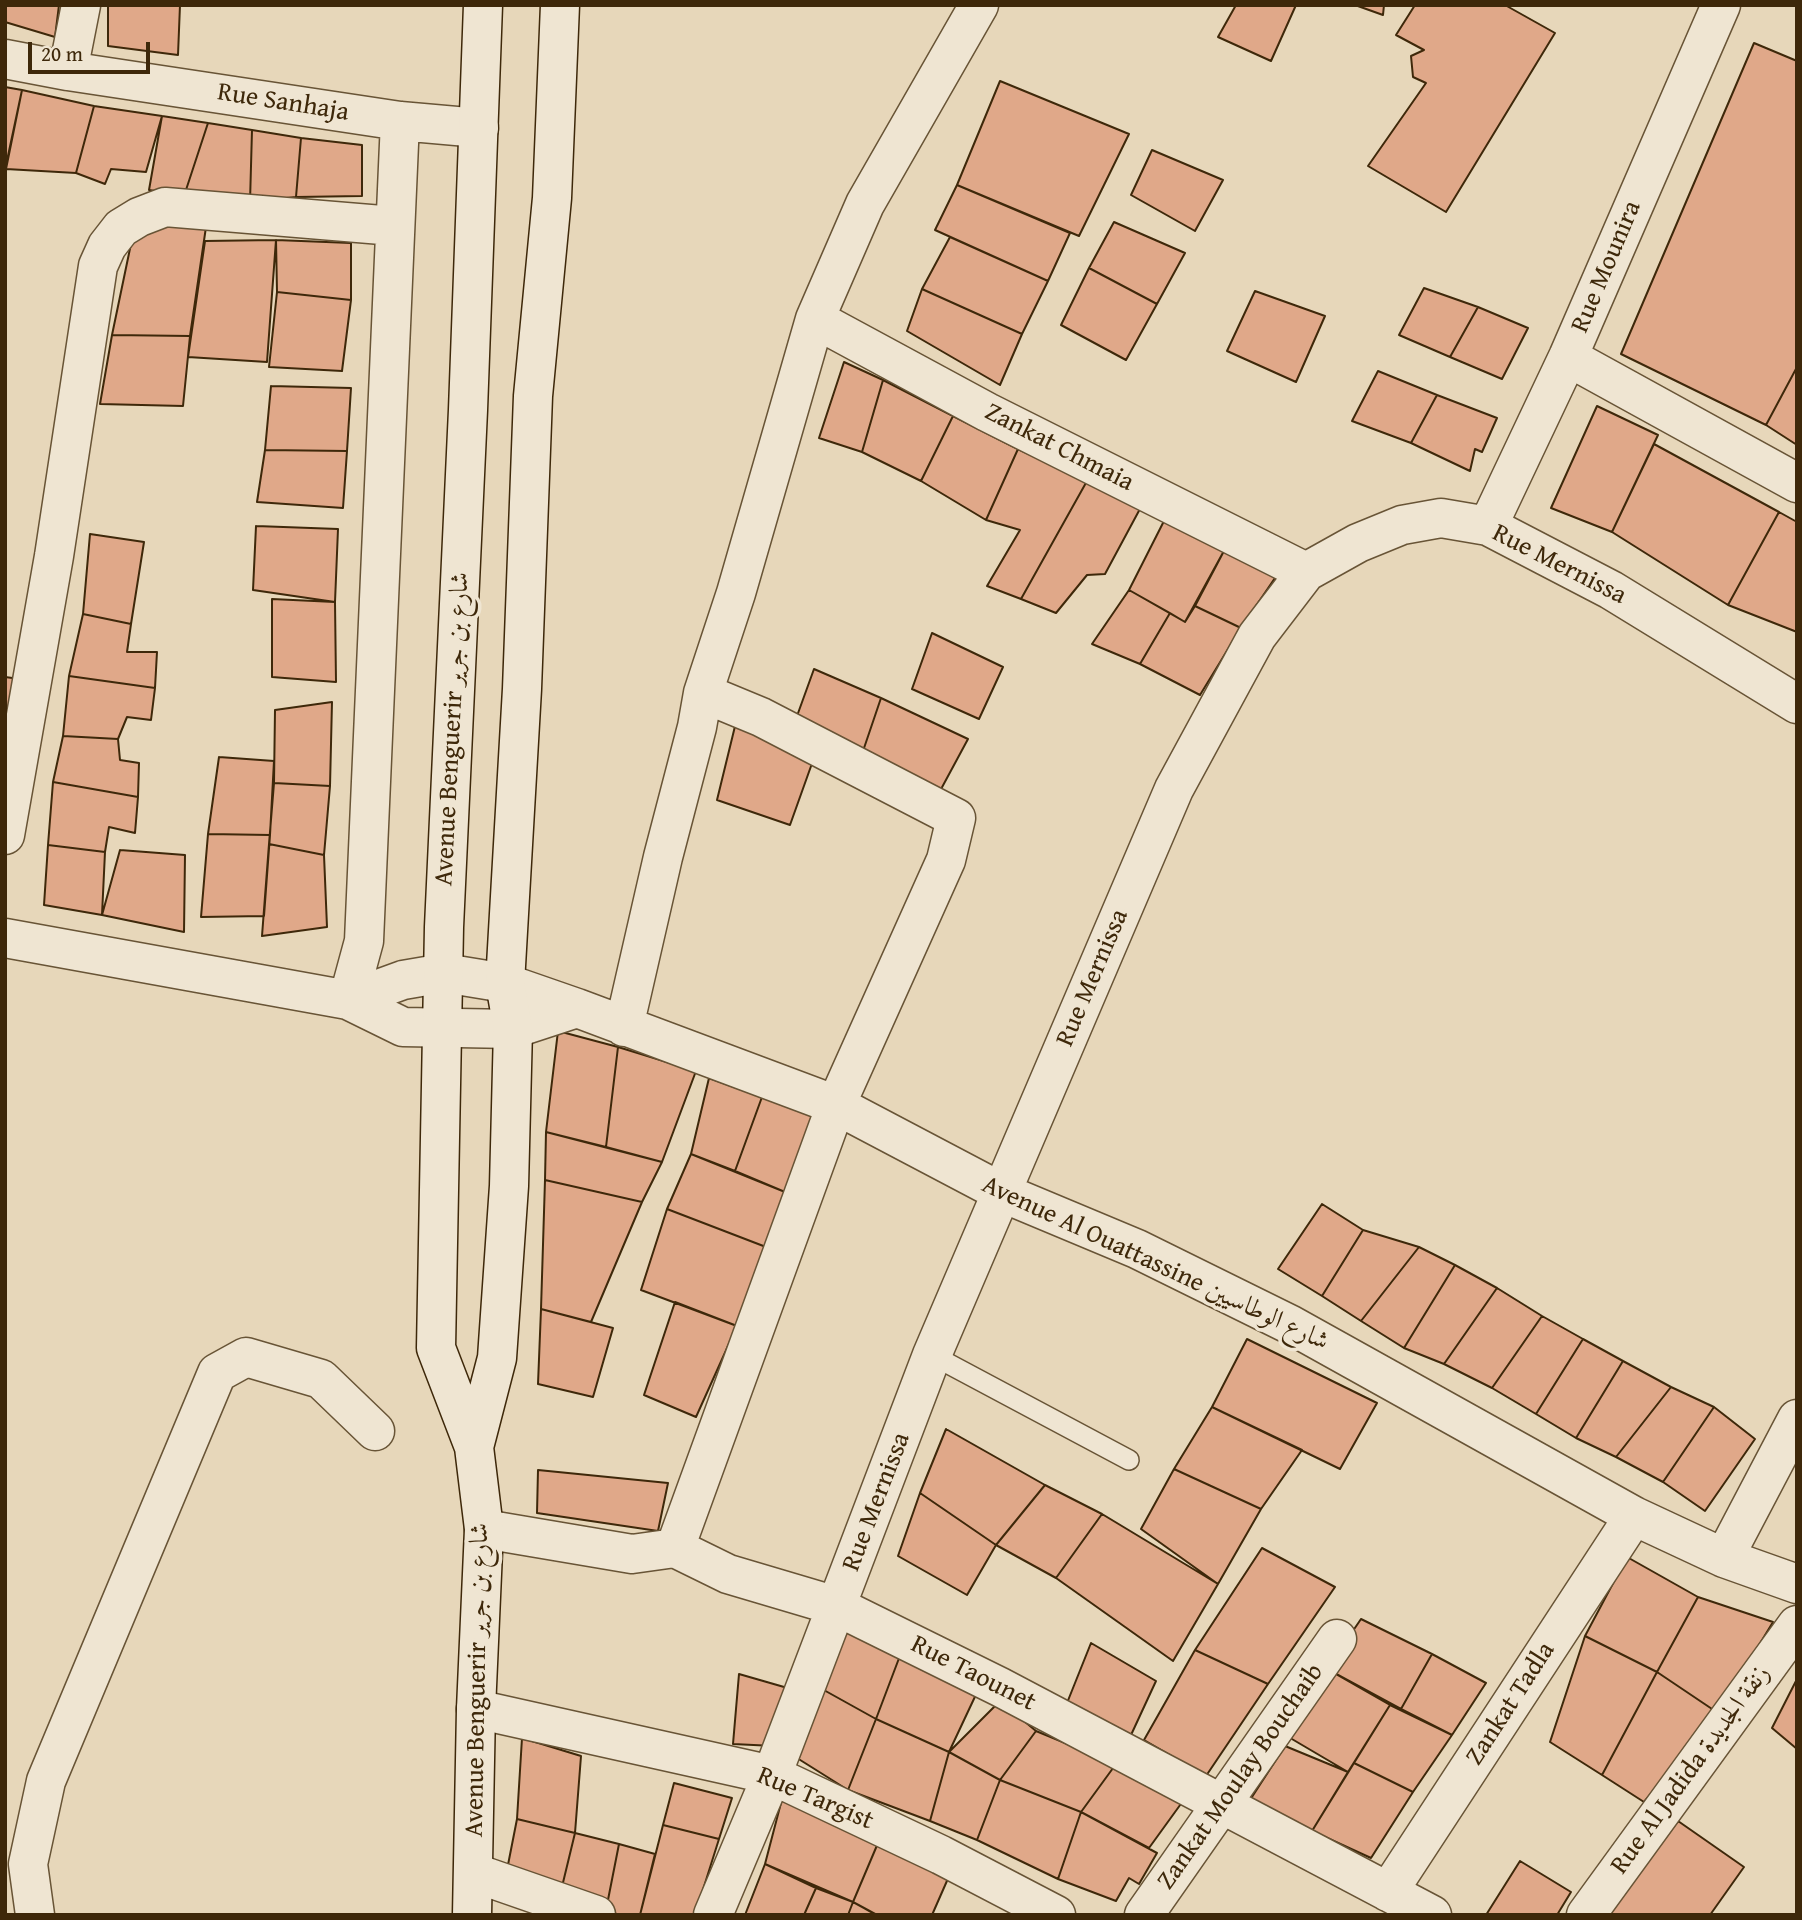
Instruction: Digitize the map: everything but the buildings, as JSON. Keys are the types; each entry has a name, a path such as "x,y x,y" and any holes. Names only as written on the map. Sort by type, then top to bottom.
{"street":[{"path":"68,71 81,5"},
{"name":"Avenue Benguerir شارع بن جرير","path":"472,1915 475,1873 476,1709 484,1529 474,1447 436,1348 441,1028 482,5"},
{"name":"Avenue Benguerir شارع بن جرير","path":"474,1447 497,1358 509,1186 513,1029 505,983 522,689 533,396 552,198 560,5"},
{"path":"624,1027 703,693 736,593 816,319 865,204 979,5"},
{"name":"Rue Mounira","path":"1488,526 1568,356 1721,5"},
{"name":"Rue Sanhaja","path":"5,58 68,71 400,121 479,128"},
{"path":"348,1000 364,940 400,121"},
{"path":"5,835 54,556 99,266 107,246 121,228 164,207 394,226"},
{"name":"Zankat Chmaia","path":"816,319 987,412 1306,572"},
{"path":"1568,356 1797,483"},
{"name":"Rue Mernissa","path":"713,1915 772,1775 932,1355 1174,789 1257,636 1306,572 1358,543 1402,525 1441,518 1488,526 1611,590 1797,704"},
{"path":"484,1529 632,1554 675,1548 836,1105 946,860 956,818 761,717 703,693"},
{"path":"5,938 348,1000 403,1027 513,1029 577,1008"},
{"name":"Avenue Al Ouattassine شارع الوطاسيين","path":"348,1000 403,980 444,973 505,983 836,1105 1003,1193 1137,1249 1291,1325 1634,1516 1724,1558 1797,1584"},
{"path":"5,1899 27,1864 46,1781 217,1373 246,1357 321,1379 375,1431"},
{"path":"1724,1558 1797,1419"},
{"name":"Zankat Tadla","path":"1388,1892 1634,1516"},
{"name":"Rue Taounet","path":"675,1548 728,1574 836,1606 1000,1687 1432,1915"},
{"name":"Rue Al Jadida زنقة الجديدة","path":"1586,1915 1797,1625"},
{"name":"Zankat Moulay Bouchaib","path":"1144,1915 1337,1639"},
{"name":"Rue Targist","path":"476,1709 772,1775 941,1855 1056,1915"},
{"path":"27,1864 35,1915"},
{"path":"475,1873 596,1915"}],"lane":[{"path":"932,1355 1129,1460"}]}
